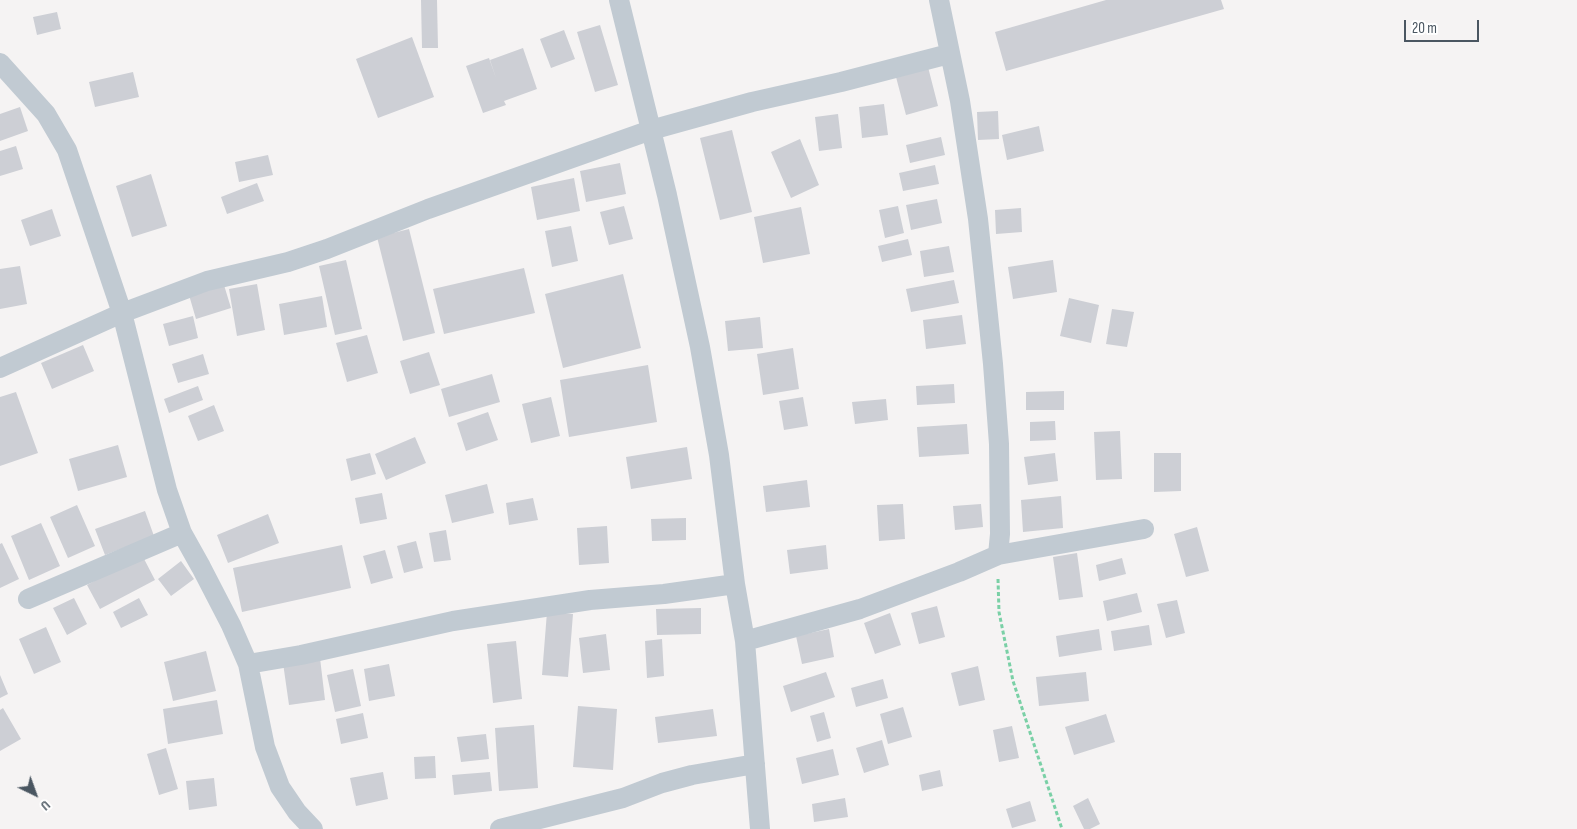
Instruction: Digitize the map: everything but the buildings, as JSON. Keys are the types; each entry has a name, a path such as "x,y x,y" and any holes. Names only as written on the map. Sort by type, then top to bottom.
{"street":[{"path":"619,0 667,196 702,357 719,455 735,584 745,640 760,829"},
{"path":"939,0 960,101 978,219 993,364 999,454 1000,534 998,555"},
{"path":"0,368 122,313 207,281 288,262 327,250 428,209 651,130 752,102 841,82 949,54"},
{"path":"0,63 46,114 67,150 122,313 168,490 182,533 227,617 248,664 265,747 280,787 297,812 313,829"},
{"path":"745,640 860,609 959,572 998,555 1144,529"},
{"path":"28,598 182,533"},
{"path":"248,664 311,653 453,621 590,600 664,594 735,584"},
{"path":"500,829 623,798 662,783 755,764"}],"path":[{"path":"998,555 1000,612 1013,682 1062,829"}]}
